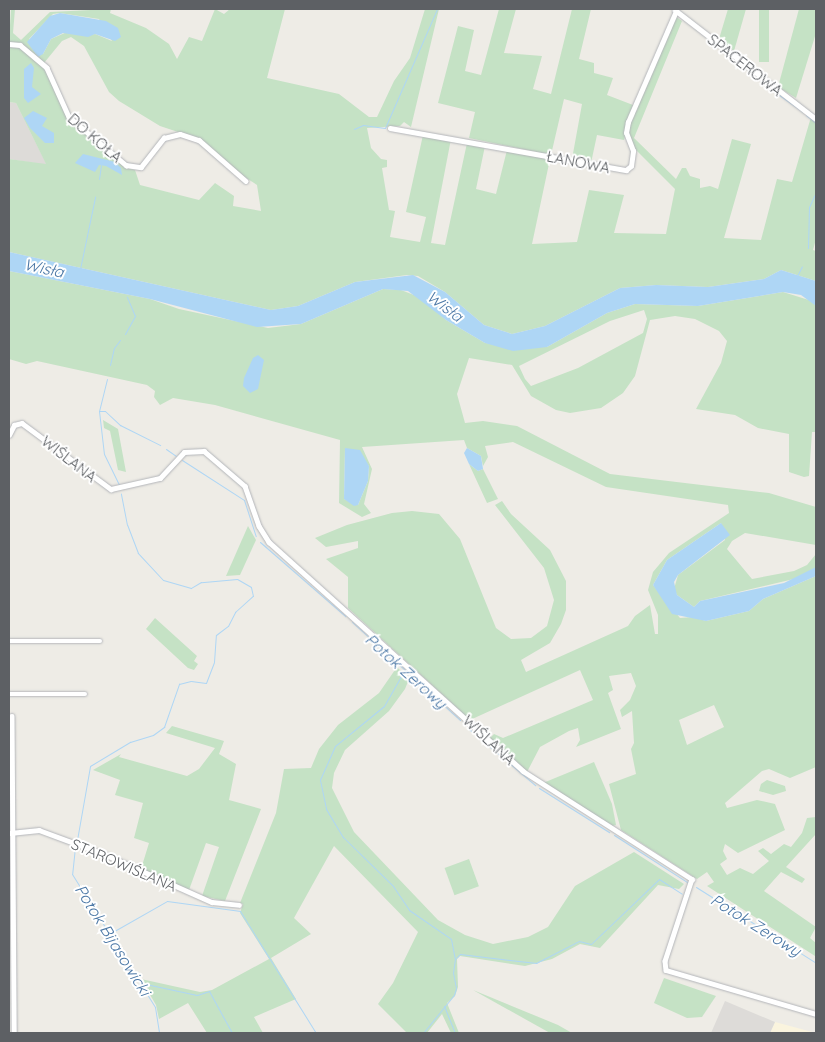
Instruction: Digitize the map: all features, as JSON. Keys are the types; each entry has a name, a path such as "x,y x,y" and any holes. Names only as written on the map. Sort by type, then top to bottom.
{"street":[{"name":"SPACEROWA","path":"675,10 816,119"},
{"name":"ŁANOWA","path":"390,128 626,170 631,166 633,151 626,133 628,122 675,10"},
{"name":"DO KOŁA","path":"9,44 20,45 47,68 68,117 126,165 141,167 164,138 180,134 199,140 246,181"},
{"name":"WIŚLANA","path":"9,435 14,425 22,423 111,489 160,478 184,452 204,451 245,486 259,526 269,542 523,771 692,879 665,961 666,970 816,1014"},
{"path":"9,641 100,641"},
{"path":"9,694 85,694"},
{"path":"12,716 10,833 11,986 14,1033"},
{"name":"STAROWIŚLANA","path":"10,833 39,830 104,854 212,902 239,905"}],"shaded area":[{"path":"9,102 16,103 47,165 9,159"},
{"path":"725,1001 775,1022 770,1033 711,1033"},
{"path":"775,1022 816,1033 770,1033"}],"green space":[{"path":"11,9 15,9 13,33 21,40 50,12 111,9 110,13 146,28 169,44 177,59 189,37 202,41 215,9 224,14 230,9 285,9 267,78 339,94 369,117 377,117 394,81 410,58 425,9 439,9 411,127 404,122 400,126 367,128 371,148 381,159 387,160 387,167 382,168 389,210 395,211 390,237 420,242 426,217 406,212 423,135 451,139 431,243 445,245 467,143 485,146 476,189 496,194 507,150 550,159 532,244 577,242 589,190 624,195 614,233 666,234 675,189 635,149 628,132 629,122 675,16 682,21 634,138 676,179 682,168 686,168 690,176 700,179 700,188 710,186 718,189 732,139 751,144 724,238 761,240 777,179 792,182 811,117 816,121 816,239 813,250 816,251 816,281 781,270 764,279 708,287 656,285 620,288 545,326 512,334 484,325 445,292 418,276 407,275 355,282 298,306 271,310 9,252 9,159 46,164 16,103 9,102 9,46 21,48 47,70 67,118 97,140 126,168 135,170 140,185 199,200 215,183 234,196 233,206 261,211 257,185 229,167 202,140 160,126 119,101 109,92 84,46 71,37 62,41 44,63 22,44 9,42","holes":["60,13 99,19 112,41 95,34 85,36 67,32 51,39 43,54 29,39 53,14"]},
{"path":"499,9 516,9 504,53 542,56 533,89 551,94 572,9 591,9 579,59 594,63 594,73 613,78 607,95 633,105 624,140 597,135 591,163 572,159 582,104 564,99 551,155 469,138 475,112 438,103 458,26 474,30 465,71 481,75"},
{"path":"728,9 746,9 734,51 719,39"},
{"path":"759,9 769,9 769,62 759,62"},
{"path":"799,9 816,9 816,33 796,98 778,87"},
{"path":"9,271 150,299 179,309 268,328 301,324 383,289 401,290 419,297 446,320 485,343 547,347 607,313 635,304 698,306 783,292 812,301 816,306 816,432 812,432 809,476 804,477 789,472 789,434 758,428 735,415 696,409 721,363 727,341 719,331 695,319 675,316 650,320 635,376 623,393 601,408 570,413 556,410 531,396 512,365 469,358 457,394 465,423 483,421 517,426 610,474 769,493 816,507 816,545 745,533 732,541 727,549 752,579 794,571 807,565 816,554 816,568 798,578 700,601 694,607 677,595 674,589 678,575 725,540 721,523 667,560 653,585 680,618 693,617 706,621 749,611 763,599 816,576 816,767 790,778 769,769 762,771 725,803 727,808 757,800 775,804 785,830 738,853 725,844 723,851 727,859 720,864 727,875 740,868 753,874 769,861 758,851 763,848 771,854 784,844 791,847 802,833 807,818 816,817 816,834 786,867 805,879 802,883 781,872 764,891 816,927 810,938 816,943 815,956 707,886 714,882 707,872 697,879 621,830 609,784 636,774 631,749 634,743 632,711 622,717 620,710 630,700 636,686 631,673 609,676 613,690 608,693 621,729 576,747 580,740 578,728 569,731 540,747 527,772 490,738 494,734 503,738 593,700 580,670 470,720 348,608 348,577 326,559 358,548 358,541 326,547 315,538 347,525 392,513 412,511 439,514 460,539 496,628 511,639 531,638 547,626 554,600 544,568 495,505 502,501 511,514 550,550 566,581 566,610 561,624 550,643 521,660 526,672 628,626 635,616 650,605 655,634 658,634 658,615 648,590 653,572 669,553 729,513 728,505 606,487 513,442 485,446 488,457 483,466 481,456 467,448 464,440 362,447 372,469 364,504 371,513 362,517 339,503 340,440 215,405 173,398 160,405 154,397 155,391 147,385 37,361 26,364 9,359","holes":["644,310 647,319 643,333 578,368 531,386 525,379 519,366 610,321","345,448 369,466 368,481 358,505 344,499","714,705 724,727 687,745 679,720"]},
{"path":"103,420 118,429 126,472 118,470 110,431 104,428"},
{"path":"469,464 478,471 483,469 498,499 487,503"},
{"path":"248,526 256,540 240,575 226,576"},
{"path":"155,618 197,656 194,661 198,664 194,670 188,668 146,629"},
{"path":"397,667 409,679 405,689 389,711 345,750 334,773 332,788 354,832 438,920 465,935 493,944 528,937 548,927 575,886 634,852 684,884 679,889 658,885 600,948 580,944 552,959 525,966 460,956 457,959 458,987 455,996 447,1003 459,1033 451,1033 442,1014 427,1033 407,1033 378,1004 393,983 418,932 334,846 294,918 311,934 271,958 296,999 254,1017 263,1033 207,1033 188,1003 159,1019 156,1005 141,979 200,992 212,990 269,959 240,913 243,904 240,903 276,813 284,769 311,768 319,749 338,725 379,693"},
{"path":"172,726 224,741 219,754 236,764 229,800 261,809 225,901 202,896 219,847 206,843 189,890 141,869 149,843 134,838 143,803 115,795 120,780 93,770 121,754 119,757 187,776 199,769 215,748 166,733"},
{"path":"594,762 612,804 616,825 612,826 543,783"},
{"path":"767,780 785,786 786,791 773,795 759,791 761,784"},
{"path":"469,859 479,886 454,895 445,868"},
{"path":"664,978 716,996 702,1017 687,1018 654,1003"},
{"path":"473,990 558,1025 572,1033 550,1033"}],"water":[{"path":"60,13 106,21 118,28 121,37 115,41 95,34 88,37 63,33 51,39 43,54 38,57 27,42 50,16"},
{"path":"31,63 34,68 32,87 41,94 28,103 24,98 24,69"},
{"path":"33,111 47,118 42,126 54,133 54,143 45,143 30,128 24,118"},
{"path":"83,154 115,162 121,168 122,175 106,166 99,165 95,172 75,163"},
{"name":"Wisła","path":"9,252 271,310 298,306 355,282 413,275 445,292 484,325 512,334 545,326 620,288 656,285 708,287 764,279 781,270 816,281 816,306 801,295 783,292 698,306 635,304 607,313 547,347 513,351 485,343 446,320 408,291 383,289 301,324 257,327 150,299 9,271"},
{"path":"258,355 264,360 258,389 250,393 243,386 244,378 253,358"},
{"path":"345,448 360,450 369,466 368,481 358,505 354,506 344,499"},
{"path":"467,448 481,456 483,469 478,471 469,464 464,453"},
{"path":"721,523 730,535 678,575 674,582 677,595 694,607 700,601 784,583 816,567 816,576 763,599 749,611 706,621 672,614 653,585 667,560"}],"waterway":[{"path":"354,129 363,125 385,128 437,9"},
{"path":"772,90 802,111"},
{"path":"806,115 816,123"},
{"path":"99,179 101,165"},
{"path":"808,248 809,207 816,192"},
{"path":"80,269 95,197"},
{"path":"796,278 802,266"},
{"name":"Potok Bijasowicki","path":"125,334 135,316 127,297"},
{"name":"Potok Bijasowicki","path":"110,365 114,348 120,340"},
{"name":"Potok Bijasowicki","path":"107,379 99,411 104,454 119,485"},
{"path":"99,411 105,411 120,425 160,445"},
{"path":"166,449 176,456"},
{"path":"182,460 244,500 256,536"},
{"name":"Potok Bijasowicki","path":"77,840 90,766 130,742 153,735 164,727 179,684 191,681 206,683 214,662 216,635 228,626 235,612 253,596 251,587 237,579 201,582 191,588 163,580 138,553 127,525 121,494"},
{"path":"260,542 345,616"},
{"name":"Potok Zerowy","path":"352,622 460,720"},
{"path":"404,671 384,706 335,746 320,780 326,809 343,837 393,886 409,910 451,939 455,959"},
{"path":"469,729 535,785"},
{"path":"539,788 609,832"},
{"path":"614,835 687,882"},
{"name":"Potok Bijasowicki","path":"75,847 72,874 155,1007 159,1033"},
{"path":"423,1033 454,995 456,988 453,973 455,959 460,954 536,963 579,941 591,944 659,879 682,894"},
{"name":"Potok Zerowy","path":"696,887 816,963"},
{"path":"109,934 167,901 240,911 316,1033"},
{"path":"141,983 197,995 209,991 232,1033"},
{"path":"444,1006 455,1033"}]}
